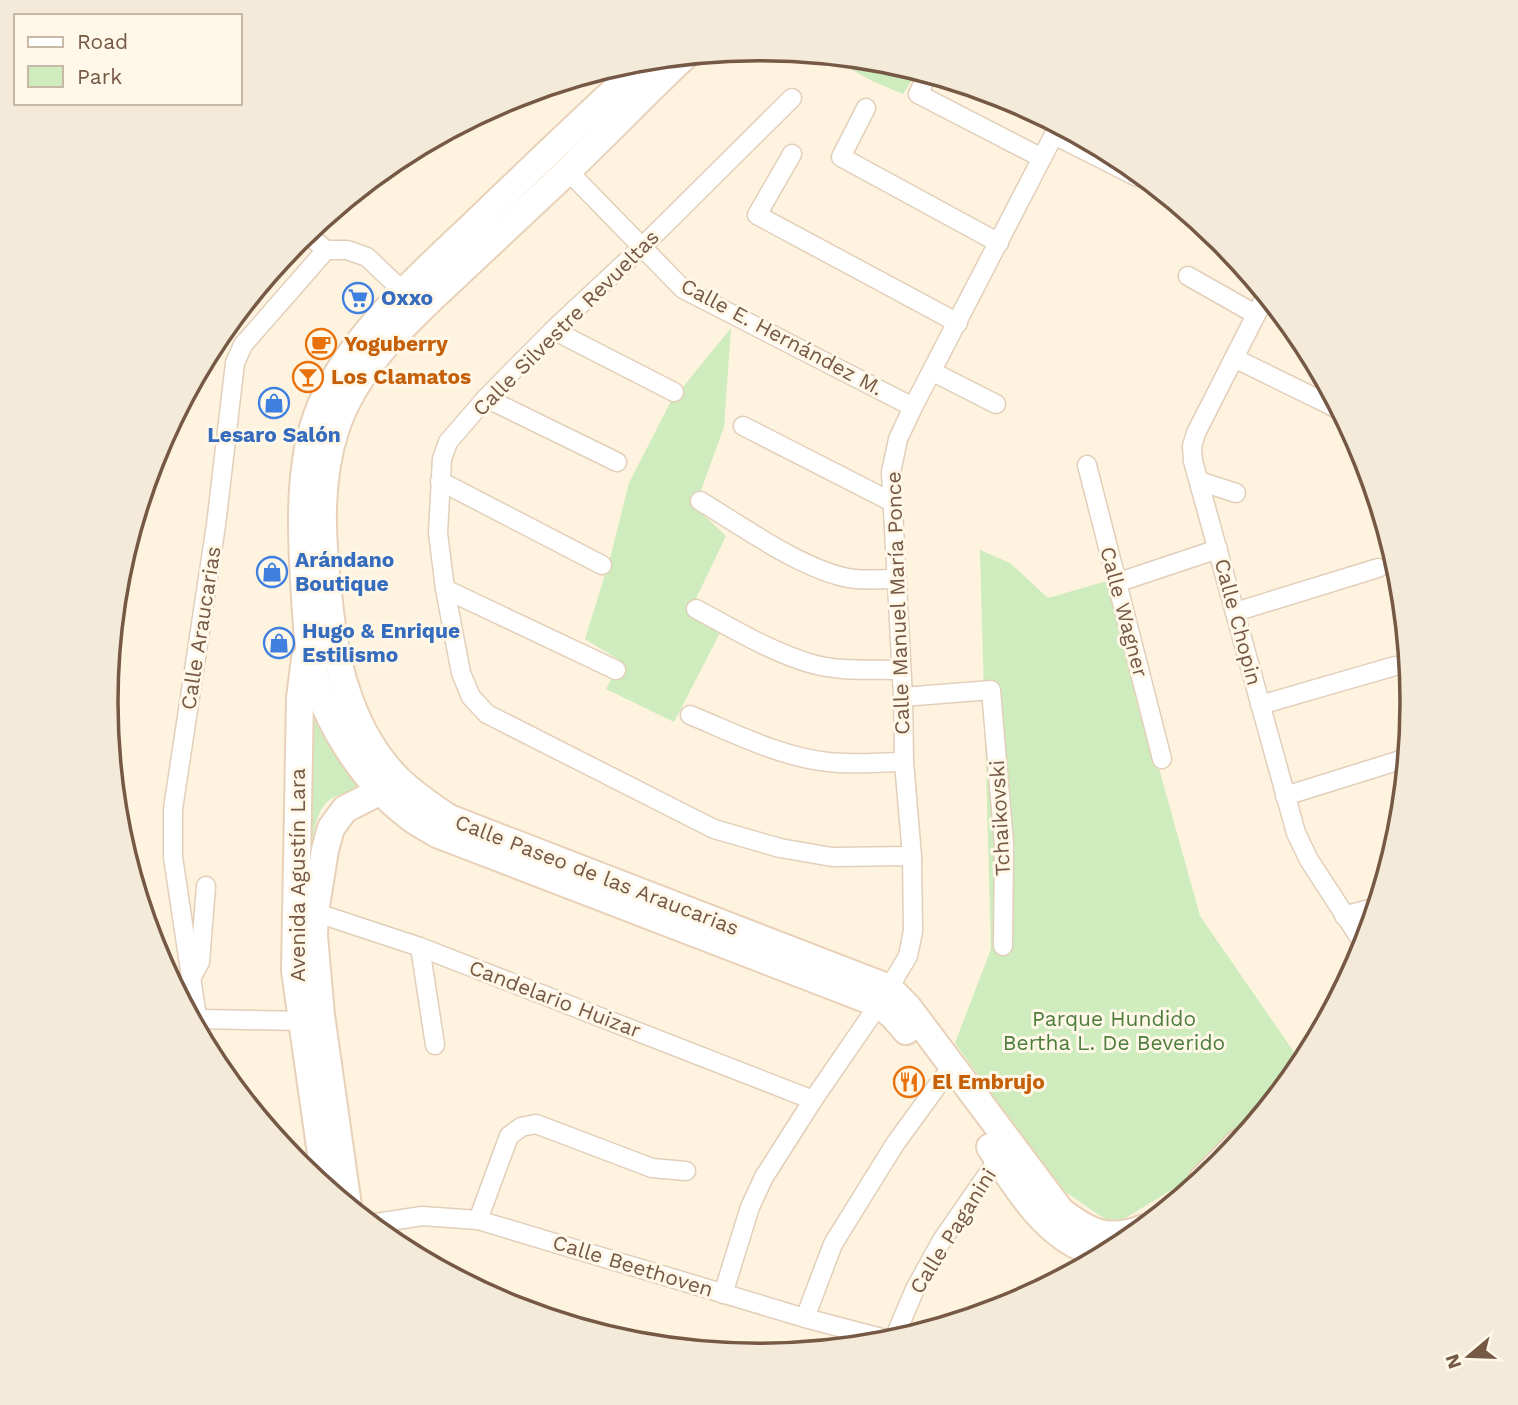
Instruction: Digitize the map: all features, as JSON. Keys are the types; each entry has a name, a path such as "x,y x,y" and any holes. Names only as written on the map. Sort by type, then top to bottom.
{"main road":[{"name":"Calle Paseo de las Araucarias","path":"657,70 568,171 358,344 337,376 316,418 307,464 300,533 308,643 316,682 353,758 405,814 437,834 519,856 908,1007 1061,1212 1084,1229 1108,1235 1118,1234"},
{"name":"Calle Paseo de las Araucarias","path":"519,856 449,818 422,800 398,779 373,748 352,707 332,637 323,535 325,469 336,427 354,388 412,300 559,141 652,71"},
{"name":"Avenida Agustín Lara","path":"308,643 300,698 305,908 314,936 321,1015 346,1193"},
{"name":"Avenida Agustín Lara","path":"324,1173 295,971 305,908 331,828 345,808 381,791"},
{"name":"Calle Paseo de las Araucarias","path":"884,996 894,1017 943,1077 1043,1221 1063,1239 1090,1252"}],"street":[{"path":"924,83 918,94 1042,158"},
{"name":"Calle Silvestre Revueltas","path":"792,99 642,247 553,330 486,398 449,442 442,459 438,533 444,589 461,673 471,697 487,714 714,829 780,848 832,858 912,856"},
{"path":"866,108 841,156 999,243"},
{"name":"Calle Manuel María Ponce","path":"723,1294 750,1207 764,1177 908,956 914,931 912,856 904,762 892,456 913,407 1054,133"},
{"path":"792,154 757,215 958,323"},
{"name":"Calle E. Hernández M.","path":"568,171 683,289 913,407"},
{"path":"315,240 326,250 347,250 367,257 412,300"},
{"name":"Calle Araucarias","path":"196,1008 173,857 173,809 216,525 235,363 243,345 326,250"},
{"path":"1188,276 1255,314"},
{"name":"Calle Chopin","path":"1261,304 1195,433 1192,446 1199,481 1260,705 1300,842 1356,934"},
{"path":"553,330 674,392"},
{"path":"1234,358 1325,403"},
{"path":"933,372 996,404"},
{"path":"486,398 617,462"},
{"path":"743,426 892,502"},
{"name":"Calle Wagner","path":"1087,465 1162,759"},
{"path":"440,481 602,565"},
{"path":"1199,481 1236,494"},
{"path":"700,501 806,564 828,573 851,578 897,579"},
{"path":"1116,583 1218,549"},
{"path":"1236,612 1378,568"},
{"path":"444,589 616,670"},
{"path":"696,609 785,654 810,663 840,669 901,670"},
{"path":"1260,705 1395,666"},
{"name":"Tchaikovski","path":"903,697 991,690 1004,844 1003,946"},
{"path":"690,715 802,758 829,762 904,762"},
{"path":"1285,796 1397,761"},
{"path":"191,978 200,962 206,886"},
{"name":"Candelario Huizar","path":"305,908 420,947 813,1100"},
{"path":"1344,916 1366,910"},
{"path":"420,947 435,1045"},
{"path":"207,1027 301,1021"},
{"path":"805,1318 833,1244 888,1155 943,1077"},
{"path":"478,1220 509,1136 521,1127 536,1124 652,1168 686,1171"},
{"name":"Calle Paganini","path":"899,1328 915,1289 942,1240 998,1159"},
{"name":"Calle Beethoven","path":"384,1222 422,1216 478,1220 866,1334"}],"green space":[{"path":"849,68 912,80 903,94"},
{"path":"731,328 724,427 695,507 726,536 689,613 720,633 674,722 606,689 621,661 585,639 609,562 629,483 670,403"},
{"name":"Parque Hundido Bertha L. De Beverido","path":"980,550 1010,563 1048,598 1107,581 1200,916 1295,1054 1268,1093 1241,1125 1186,1181 1114,1225 1058,1187 955,1043 991,949"},
{"path":"308,682 364,789 335,796 321,810 312,845 309,893"}],"place":[{"name":"Oxxo","path":"358,298"},
{"name":"Yoguberry","path":"321,344"},
{"name":"Los Clamatos","path":"308,377"},
{"name":"Lesaro Salón","path":"274,403"},
{"name":"Arándano Boutique","path":"272,572"},
{"name":"Hugo & Enrique Estilismo","path":"279,643"},
{"name":"El Embrujo","path":"909,1082"}]}
